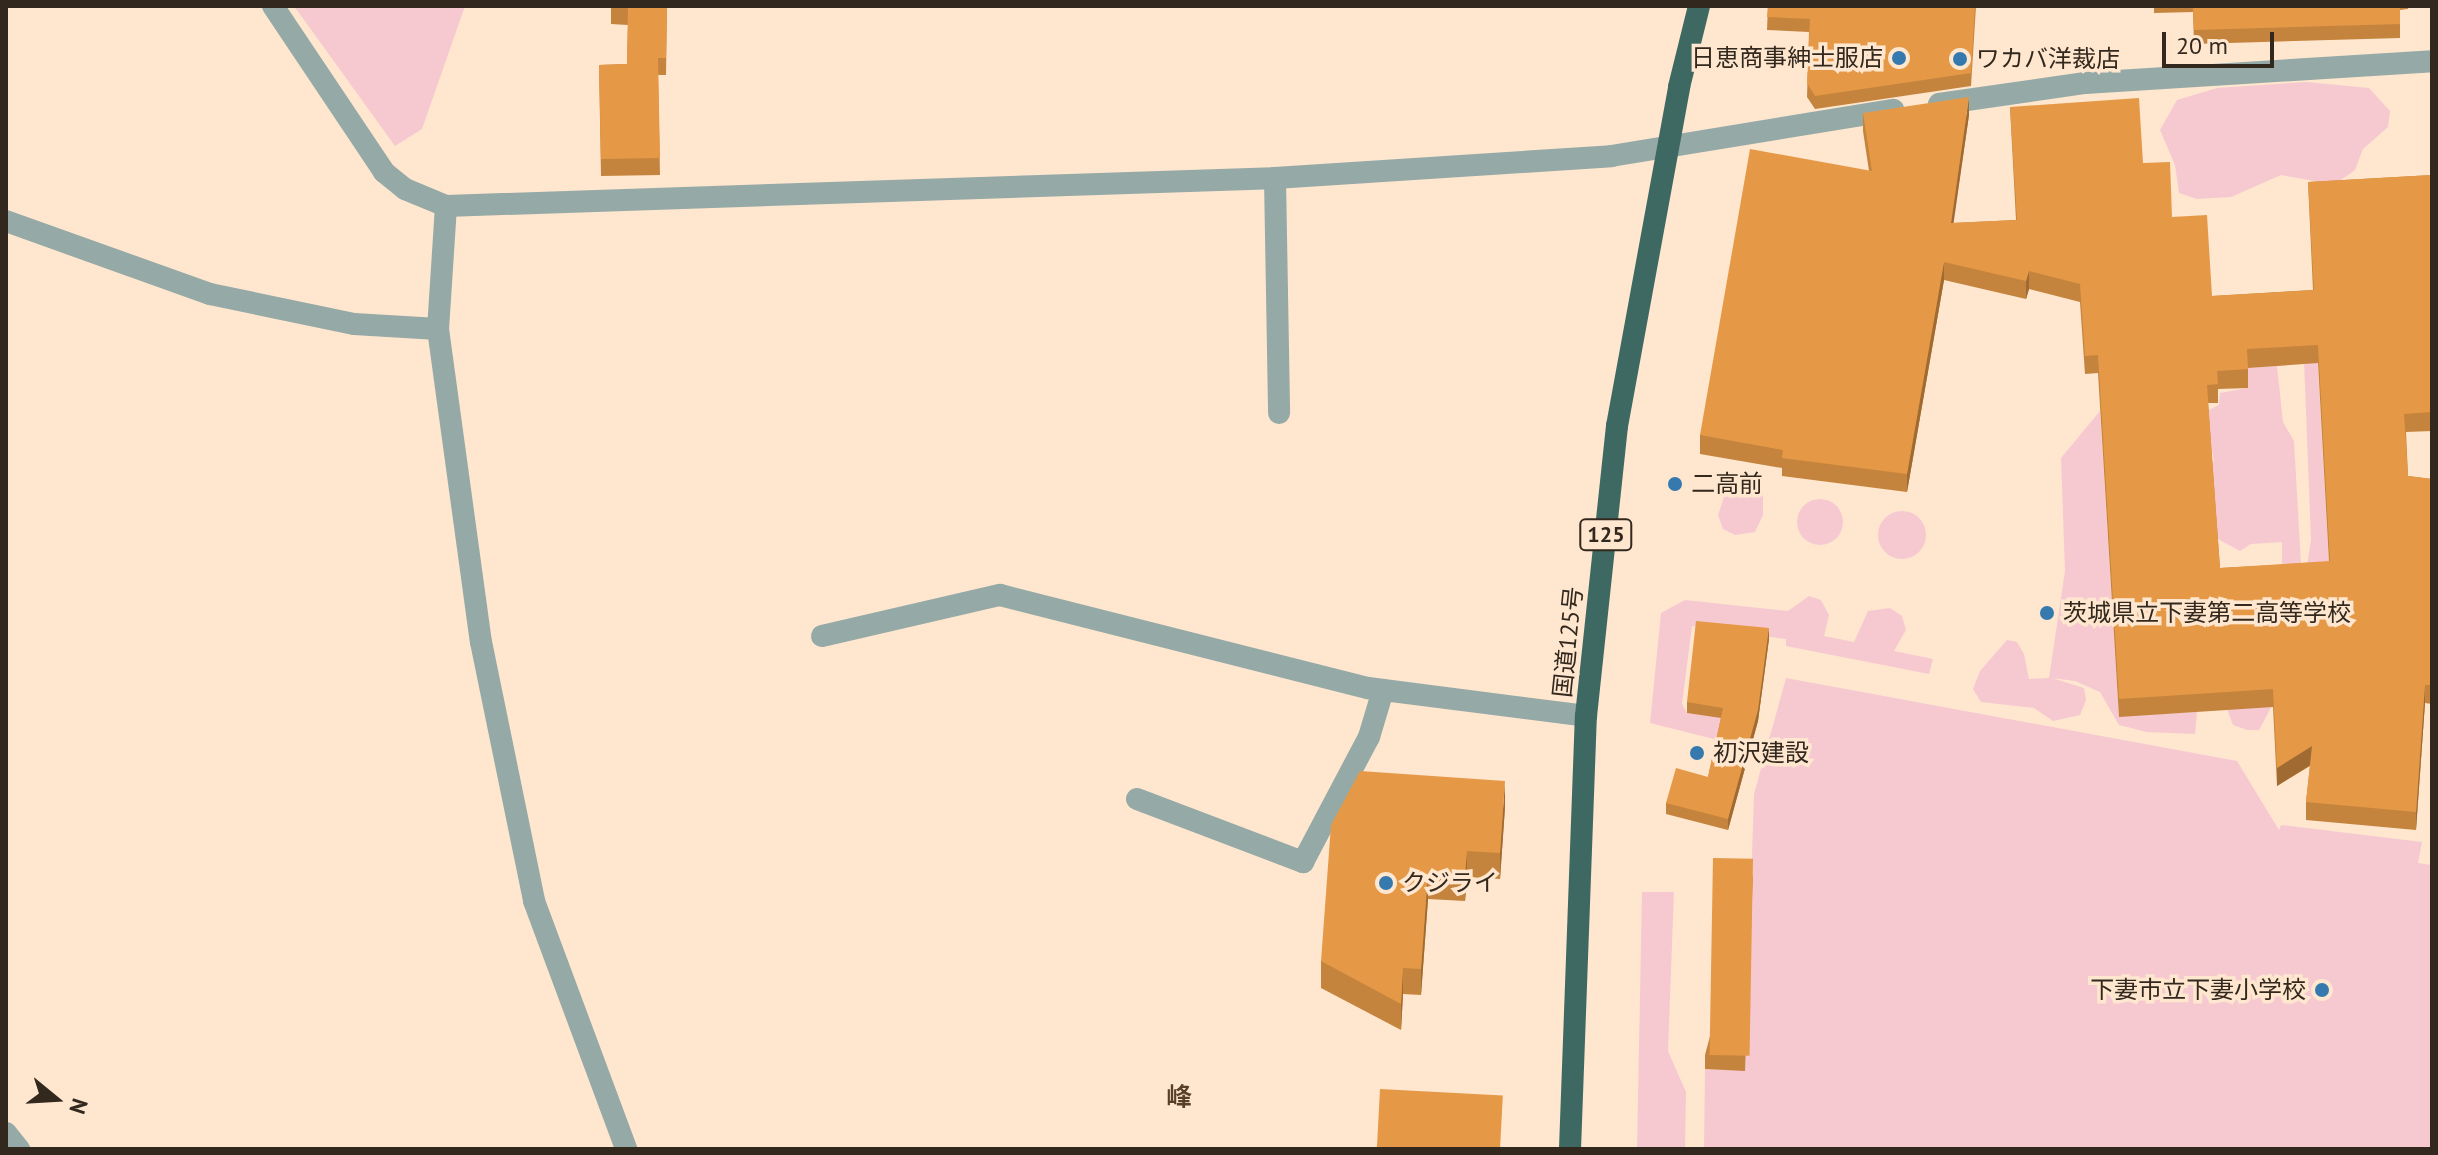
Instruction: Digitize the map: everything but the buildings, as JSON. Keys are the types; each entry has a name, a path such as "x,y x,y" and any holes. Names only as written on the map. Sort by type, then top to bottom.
{"highway":[{"name":"国道125号","path":"1570,1149 1586,716 1617,426 1668,146 1699,6"}],"street":[{"path":"273,6 384,172 405,189 446,206 1275,178 1611,156 2085,83 2432,61"},
{"path":"1275,178 1279,413"},
{"path":"446,206 438,329 481,642 517,829 553,964 626,1149"},
{"path":"6,221 210,294 354,324 438,329"},
{"path":"822,636 1000,595 1383,690 1586,716"},
{"path":"1137,799 1303,862 1369,737 1383,690"},
{"path":"6,1133 19,1149"}],"shaded area":[{"path":"294,6 465,6 422,129 395,146"},
{"path":"2306,82 2369,88 2390,111 2388,127 2363,149 2355,170 2341,180 2326,183 2281,175 2231,197 2197,199 2179,193 2175,165 2160,130 2177,100 2217,88"},
{"path":"2316,334 2330,580 2307,566 2311,540 2303,335"},
{"path":"2277,366 2283,422 2294,441 2302,582 2282,574 2282,542 2251,544 2240,551 2216,538 2210,469 2214,461 2205,412 2219,405 2220,393 2248,388 2247,368"},
{"path":"2100,411 2119,716 2197,712 2195,734 2147,732 2119,725 2100,692 2075,681 2052,678 2084,688 2086,700 2080,715 2053,721 2034,708 1981,702 1973,689 1980,671 2007,640 2017,642 2024,654 2029,679 2049,678 2065,571 2061,458"},
{"path":"1745,484 1763,491 1763,515 1755,532 1735,535 1723,529 1718,515 1724,497"},
{"path":"1820,499 1836,506 1843,522 1836,538 1820,545 1804,538 1797,522 1804,506"},
{"path":"1902,511 1919,518 1926,535 1919,552 1902,559 1885,552 1878,535 1885,518"},
{"path":"1809,596 1821,600 1829,615 1824,636 1854,642 1868,611 1890,608 1902,616 1906,630 1894,651 1933,659 1929,674 1786,646 1786,639 1692,626 1682,704 1687,713 1730,718 1718,740 1650,723 1661,613 1685,600 1788,611"},
{"path":"1786,678 2237,761 2279,830 2281,825 2422,842 2418,863 2432,865 2432,1149 1704,1149 1705,1069 1745,1070 1754,794"},
{"path":"2275,700 2259,730 2233,725 2224,701"},
{"path":"1642,892 1674,892 1668,1051 1686,1092 1685,1149 1637,1149"}],"place":[{"name":"日恵商事紳士服店","path":"1899,58"},
{"name":"ワカバ洋裁店","path":"1960,59"},
{"name":"二高前","path":"1675,484"},
{"name":"茨城県立下妻第二高等学校","path":"2047,613"},
{"name":"初沢建設","path":"1697,753"},
{"name":"クジライ","path":"1386,883"},
{"name":"下妻市立下妻小学校","path":"2322,990"}],"district":[{"name":"峰","path":"1179,1097"}]}
